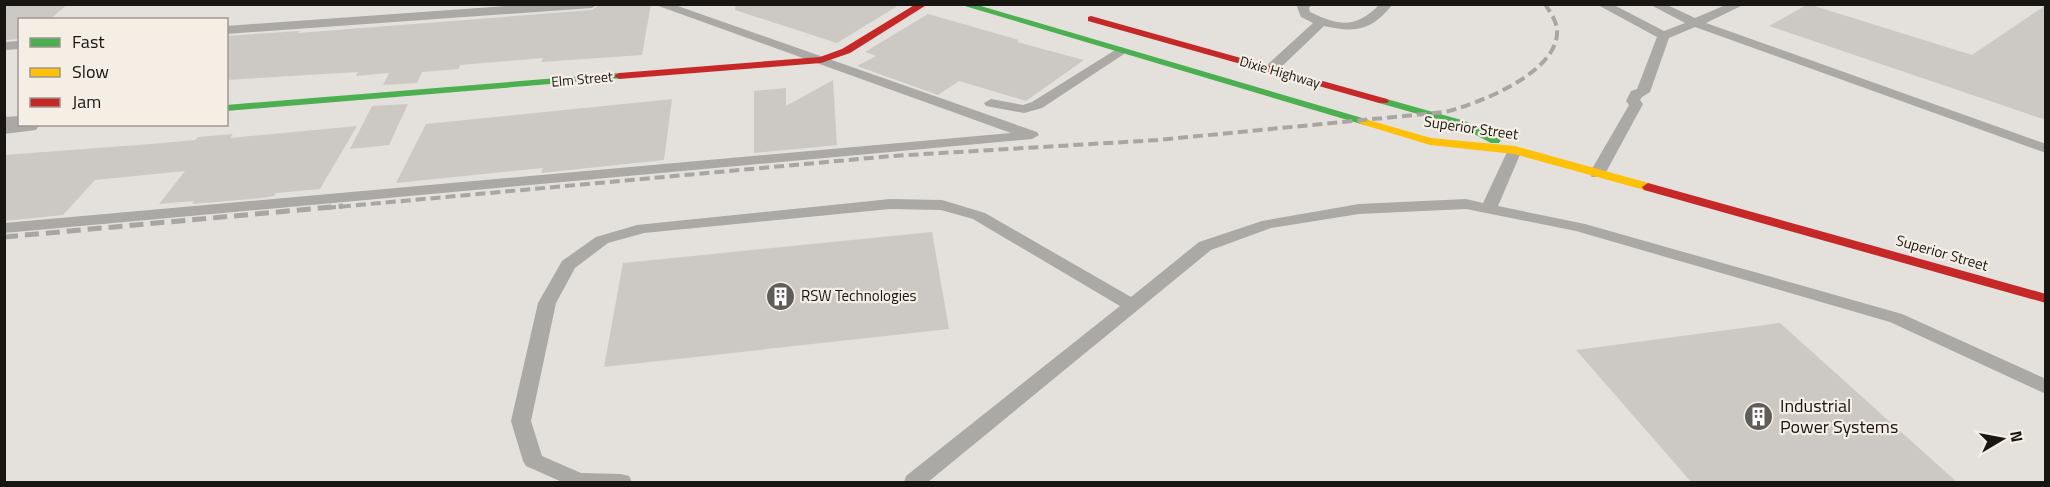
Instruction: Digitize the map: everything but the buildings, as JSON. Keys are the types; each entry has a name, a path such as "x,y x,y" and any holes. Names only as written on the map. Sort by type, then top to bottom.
{"main road":[{"name":"Elm Street","path":"228,108 820,60 846,51 924,4"},
{"name":"Superior Street","path":"962,4 1430,141 1515,150 2046,299"},
{"name":"Dixie Highway","path":"1075,14 1461,123 1515,150"},
{"path":"1248,88 1271,69"}],"lane":[{"path":"228,30 592,4"},
{"path":"4,228 1032,135 659,4"},
{"path":"1306,4 1303,7 1305,14 1322,22 1356,27 1368,24 1387,4"},
{"path":"1602,4 1664,36"},
{"path":"1655,4 1695,23 2046,149"},
{"path":"1597,174 1639,98 1664,36 1733,5"},
{"path":"1271,69 1322,22"},
{"path":"991,103 1024,109 1037,105 1120,51"},
{"path":"1490,208 1515,150"},
{"path":"621,483 579,481 533,461 521,421 547,303 568,264 602,240 643,228 890,204 942,205 979,216 1132,305"},
{"path":"914,483 1205,246 1268,224 1359,209 1466,204 1579,227 1896,318 2046,387"}],"railway":[{"path":"326,208 892,156 1158,140 1445,112 1496,94 1515,84 1546,59 1555,45 1557,29 1545,4"},
{"path":"4,237 343,206"}],"traffic: fast":[{"path":"962,4 1365,122"},
{"path":"228,108 619,76"},
{"path":"1383,101 1461,123 1495,140"}],"traffic: slow":[{"path":"1365,122 1430,141 1515,150 1648,187"}],"traffic: jam":[{"path":"619,76 821,60 846,51 924,4"},
{"path":"1091,19 1383,101"},
{"path":"1648,187 2046,299"}],"place":[{"name":"RSW Technologies","path":"780,296"},
{"name":"Industrial Power Systems","path":"1759,416"}]}
